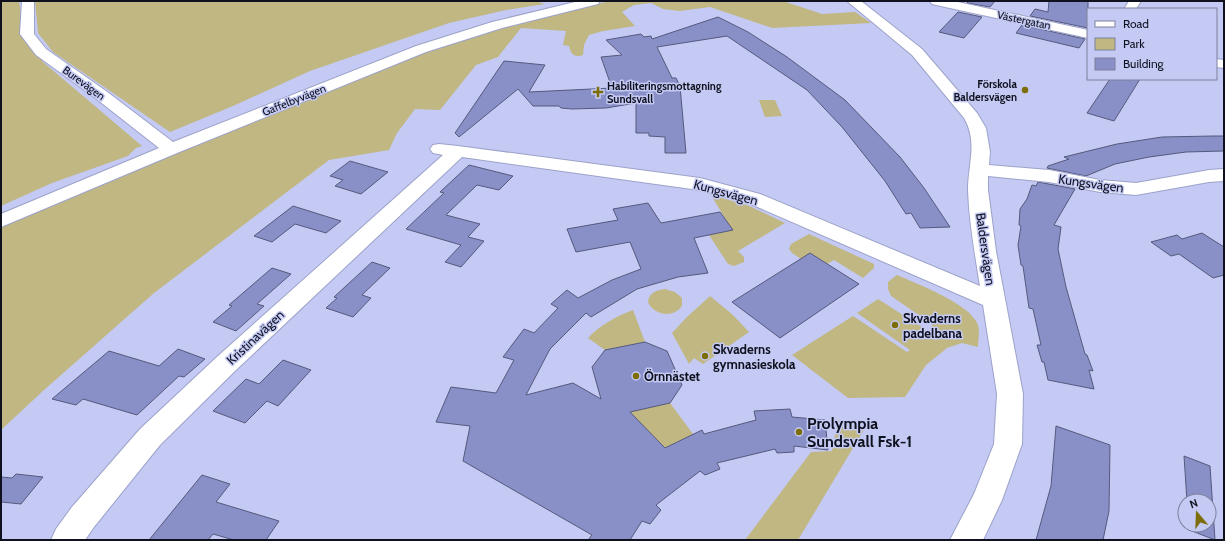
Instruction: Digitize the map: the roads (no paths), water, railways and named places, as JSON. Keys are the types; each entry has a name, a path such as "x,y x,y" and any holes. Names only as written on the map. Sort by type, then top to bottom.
{"street":[{"name":"Burevägen","path":"28,1 27,34 41,52 100,94 171,149"},
{"name":"Gaffelbyvägen","path":"1,221 171,149 454,38 533,15 594,1"},
{"name":"Baldersvägen","path":"853,1 917,52 972,116 978,128 981,152 981,170 978,190 985,251 1010,394 1008,444 987,500 966,540"},
{"name":"Västergatan","path":"936,1 1087,34"},
{"name":"Kungsvägen","path":"449,150 700,184 753,198 994,301"},
{"name":"Kristinavägen","path":"68,540 83,517 150,437 449,150"},
{"name":"Kungsvägen","path":"981,170 1041,175 1100,186 1136,189 1209,176 1224,175"}],"place":[{"name":"Förskola Baldersvägen","path":"1025,90"},
{"name":"Habiliteringsmottagning Sundsvall","path":"598,92"},
{"name":"Skvaderns padelbana","path":"895,325"},
{"name":"Skvaderns gymnasieskola","path":"705,356"},
{"name":"Örnnästet","path":"636,376"},
{"name":"Prolympia Sundsvall Fsk-1","path":"799,432"}]}
